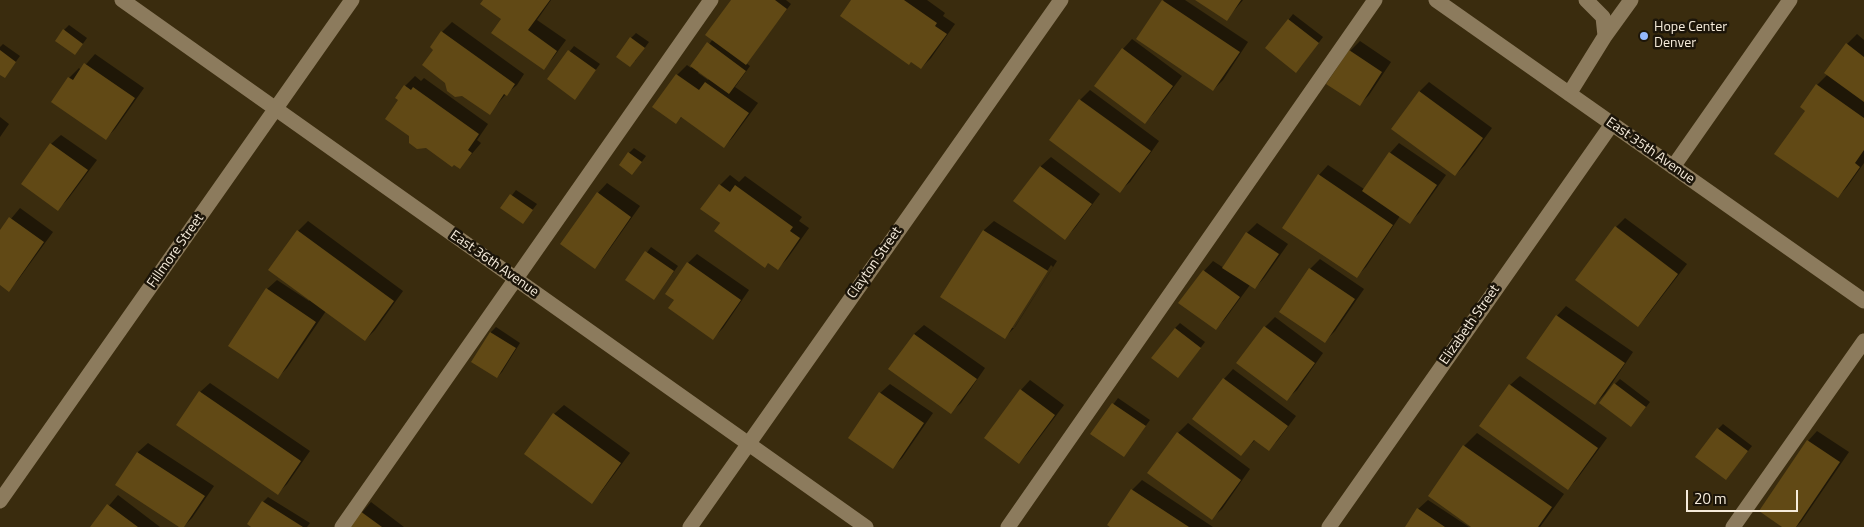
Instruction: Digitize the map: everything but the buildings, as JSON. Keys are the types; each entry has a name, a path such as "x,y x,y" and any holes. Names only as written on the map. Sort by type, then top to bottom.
{"street":[{"name":"East 36th Avenue","path":"122,0 866,527"},
{"name":"Fillmore Street","path":"0,501 352,0"},
{"path":"342,527 711,0"},
{"name":"Clayton Street","path":"690,527 1061,0"},
{"path":"1008,527 1375,0"},
{"name":"East 35th Avenue","path":"1436,0 1864,301"},
{"path":"1586,0 1603,17 1605,36"},
{"path":"1569,94 1605,36 1631,0"},
{"path":"1673,168 1790,0"},
{"name":"Elizabeth Street","path":"1329,527 1612,124"},
{"path":"1733,527 1864,340"}],"place":[{"name":"Hope Center Denver","path":"1644,36"}]}
